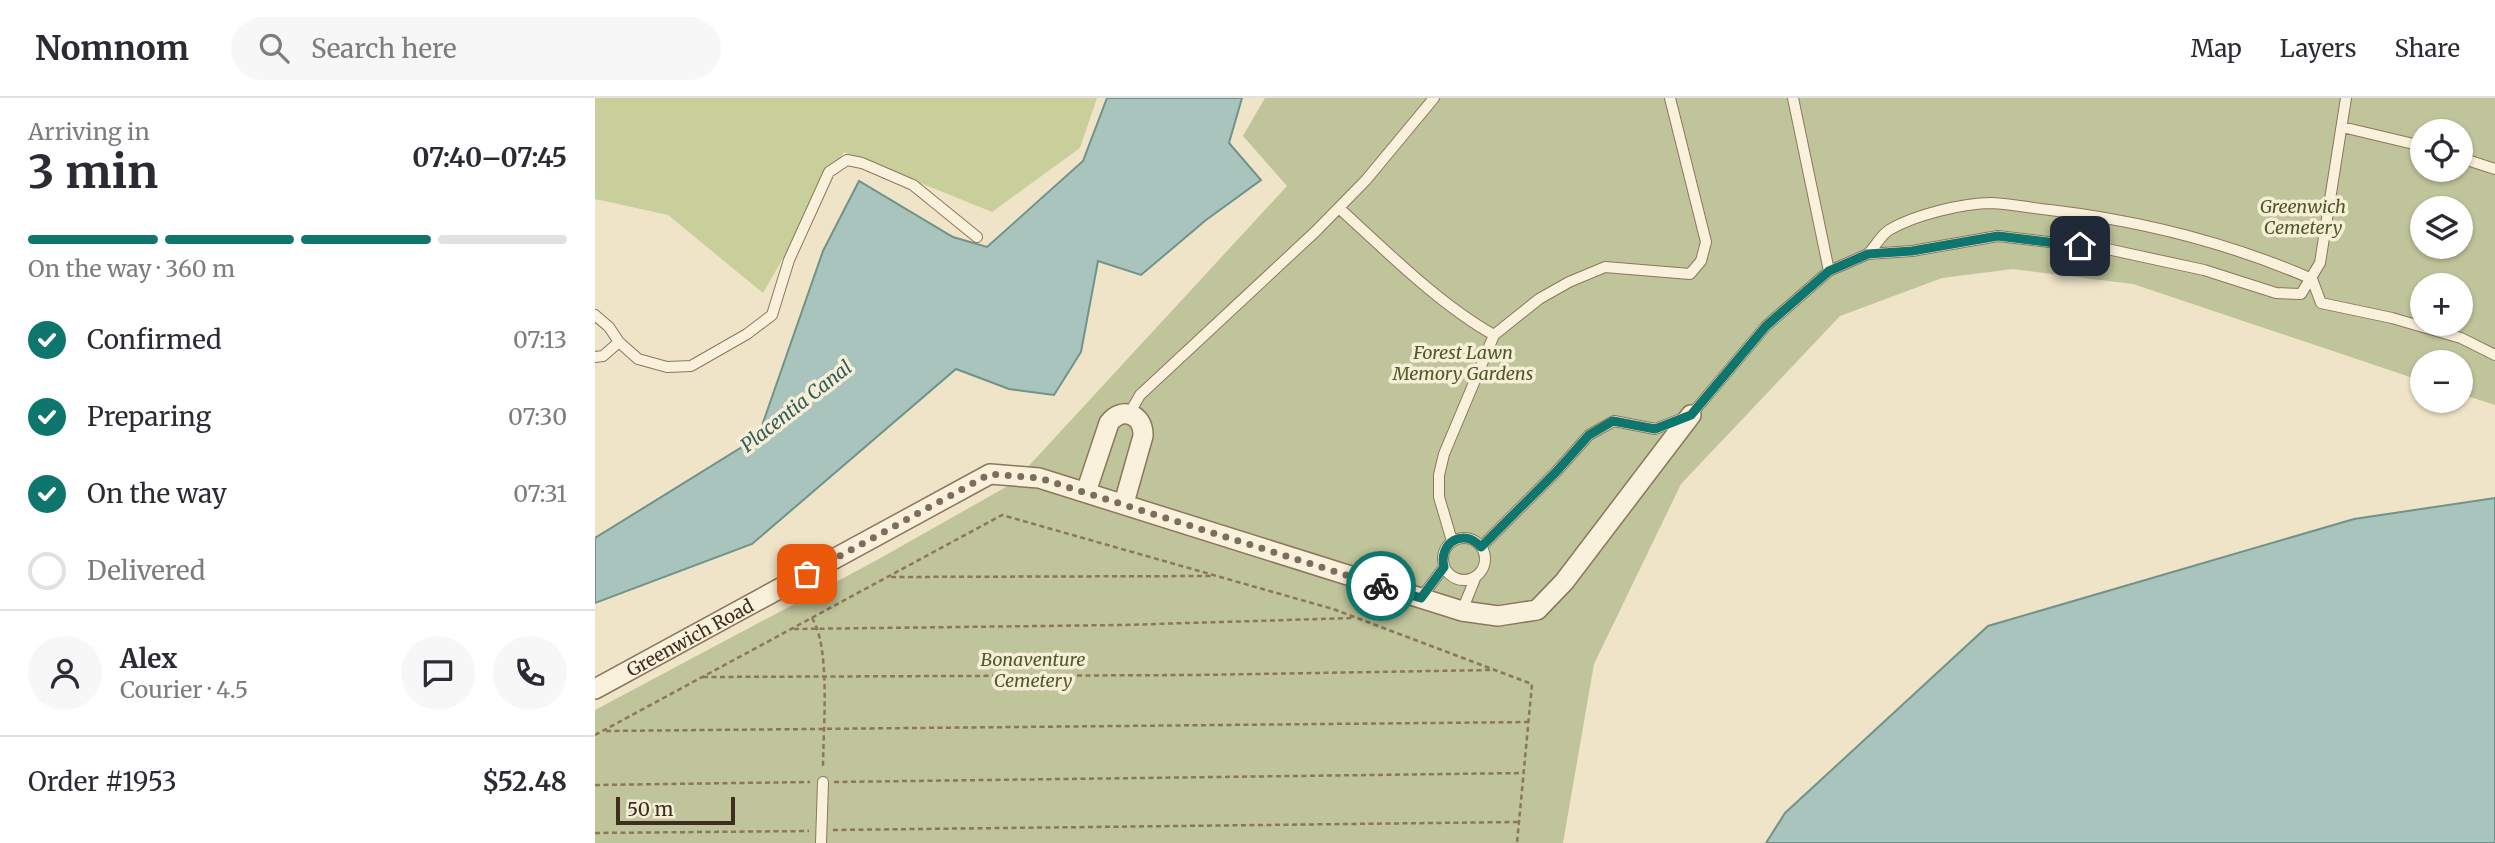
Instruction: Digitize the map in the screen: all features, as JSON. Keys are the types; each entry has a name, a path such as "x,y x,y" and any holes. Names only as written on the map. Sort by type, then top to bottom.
{"street":[{"path":"1086,492 1109,423 1117,415 1129,414 1139,419 1144,430 1124,503"},
{"name":"Greenwich Road","path":"595,689 990,474 1039,478 1462,611 1498,615 1537,610 1564,582 1691,415"}],"lane":[{"path":"1129,414 1140,395 1339,208 1366,180 1434,98"},
{"path":"1452,541 1439,497 1439,475 1444,454 1494,335 1539,299 1569,282 1605,267 1690,274 1701,261 1706,242 1670,98"},
{"path":"1793,98 1829,271"},
{"path":"1481,547 1589,435 1613,421 1655,429 1691,415 1766,326 1829,271 1868,254 1912,251 1998,236 2107,249 2204,270 2276,293 2301,294 2320,263 2346,98"},
{"path":"2342,127 2410,143"},
{"path":"595,315 638,359 667,367 691,366 755,328 772,315 789,260 829,172 847,160 862,163 913,185 977,237"},
{"path":"2473,162 2495,169"},
{"path":"1868,254 1887,231 1917,218 1991,203 2081,214 2179,232 2260,256 2312,279 2321,303 2392,318 2461,338 2495,355"},
{"path":"1339,208 1472,323 1494,335"},
{"path":"595,357 603,356 619,342"},
{"path":"1462,611 1485,561 1481,547 1473,539 1466,537 1452,541 1443,553 1444,567 1451,576 1458,579 1476,576"},
{"path":"1421,598 1444,567"},
{"path":"821,843 823,782"}],"path":[{"path":"595,735 1002,515 1357,618 1532,684 1517,843"},
{"path":"887,577 1216,576"},
{"path":"812,618 819,629 824,677 823,782"},
{"path":"792,629 1122,625 1357,618"},
{"path":"703,677 1197,675 1495,670"},
{"path":"602,731 1529,722"},
{"path":"595,785 1524,773"},
{"path":"595,833 1519,822"}],"green space":[{"path":"595,98 1097,98 1080,148 992,212 844,152 763,293 668,215 595,199"},
{"path":"1265,98 2495,98 2495,405 2473,398 2473,350 2410,350 2410,377 2133,284 2013,269 1942,278 1840,316 1681,484 1594,664 1563,843 595,843 595,710 877,560 1013,483 1287,186 1243,136"}],"water":[{"name":"Placentia Canal","path":"1107,98 1242,98 1229,143 1261,180 1206,220 1141,275 1098,261 1081,352 1054,395 1009,389 956,369 752,544 595,603 595,538 758,437 823,251 859,181 953,237 987,247 1083,161"},
{"path":"2495,498 2495,843 1766,843 1785,813 1988,626 2354,519"}],"way so far":[{"path":"807,574 990,474 1039,478 1381,586"}],"route":[{"path":"1381,586 1421,598 1444,567 1442,556 1449,543 1466,537 1473,539 1481,547 1589,435 1613,421 1655,429 1691,415 1766,326 1829,271 1868,254 1912,251 1998,236 2080,246"}],"park label":[{"name":"Greenwich Cemetery","path":"2303,216"},
{"name":"Forest Lawn Memory Gardens","path":"1463,362"},
{"name":"Bonaventure Cemetery","path":"1033,669"}]}
